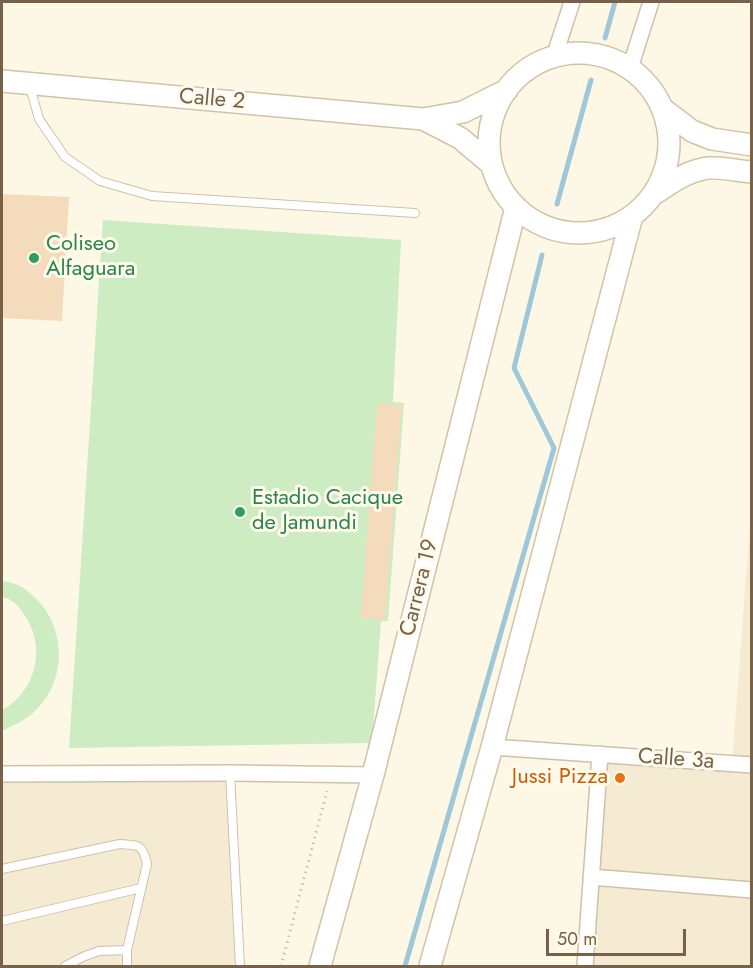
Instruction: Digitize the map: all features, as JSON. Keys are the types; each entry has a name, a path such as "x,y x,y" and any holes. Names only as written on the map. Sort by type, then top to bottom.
{"street":[{"path":"554,57 572,2"},
{"path":"630,68 651,2"},
{"path":"586,53 601,56 630,68 652,90 663,109 669,130 669,154 665,173 654,194 632,216 615,226 597,231 572,233 547,227 525,216 504,193 491,164 490,128 500,100 507,90 532,66 554,57 570,54 586,53"},
{"name":"Calle 2","path":"2,81 423,119 463,112 507,90"},
{"path":"663,109 692,131 712,140 752,145"},
{"name":"Calle 2","path":"423,119 460,138 491,164"},
{"path":"654,194 680,177 710,168 752,172"},
{"name":"Carrera 19","path":"320,966 373,776 516,207"},
{"path":"430,966 492,747 632,216"},
{"name":"Calle 3a","path":"492,747 752,765"},
{"path":"585,966 600,754"},
{"path":"2,774 230,772 373,776"},
{"path":"591,877 752,890"}],"lane":[{"path":"28,84 39,119 65,156 100,181 152,196 415,213"},
{"path":"230,772 240,966"},
{"path":"2,869 120,844 136,845 145,853 147,864 128,950 127,966"},
{"path":"2,921 141,888"},
{"path":"65,966 99,951 128,950"}],"path":[{"path":"281,966 332,775"}],"shaded area":[{"path":"751,509 751,966 585,966 600,754 732,763"},
{"path":"230,773 240,966 2,966 2,774"}],"green space":[{"name":"Estadio Cacique de Jamundi","path":"103,220 401,240 393,402 404,403 388,621 381,621 372,743 69,748"},
{"path":"2,581 22,587 41,604 55,629 59,657 53,685 46,698 29,716 2,731 2,710 14,702 23,691 35,666 36,653 35,639 23,613 14,602 2,597"}],"building":[{"name":"Coliseo Alfaguara","path":"2,194 69,197 62,321 2,318"},
{"path":"377,403 402,405 385,620 361,618"}],"waterway":[{"path":"605,38 615,2"},
{"path":"557,204 591,80"},
{"path":"405,966 554,448 514,368 542,255"}],"place":[{"name":"Coliseo Alfaguara","path":"34,258"},
{"name":"Estadio Cacique de Jamundi","path":"240,512"},
{"name":"Jussi Pizza","path":"620,778"}]}
